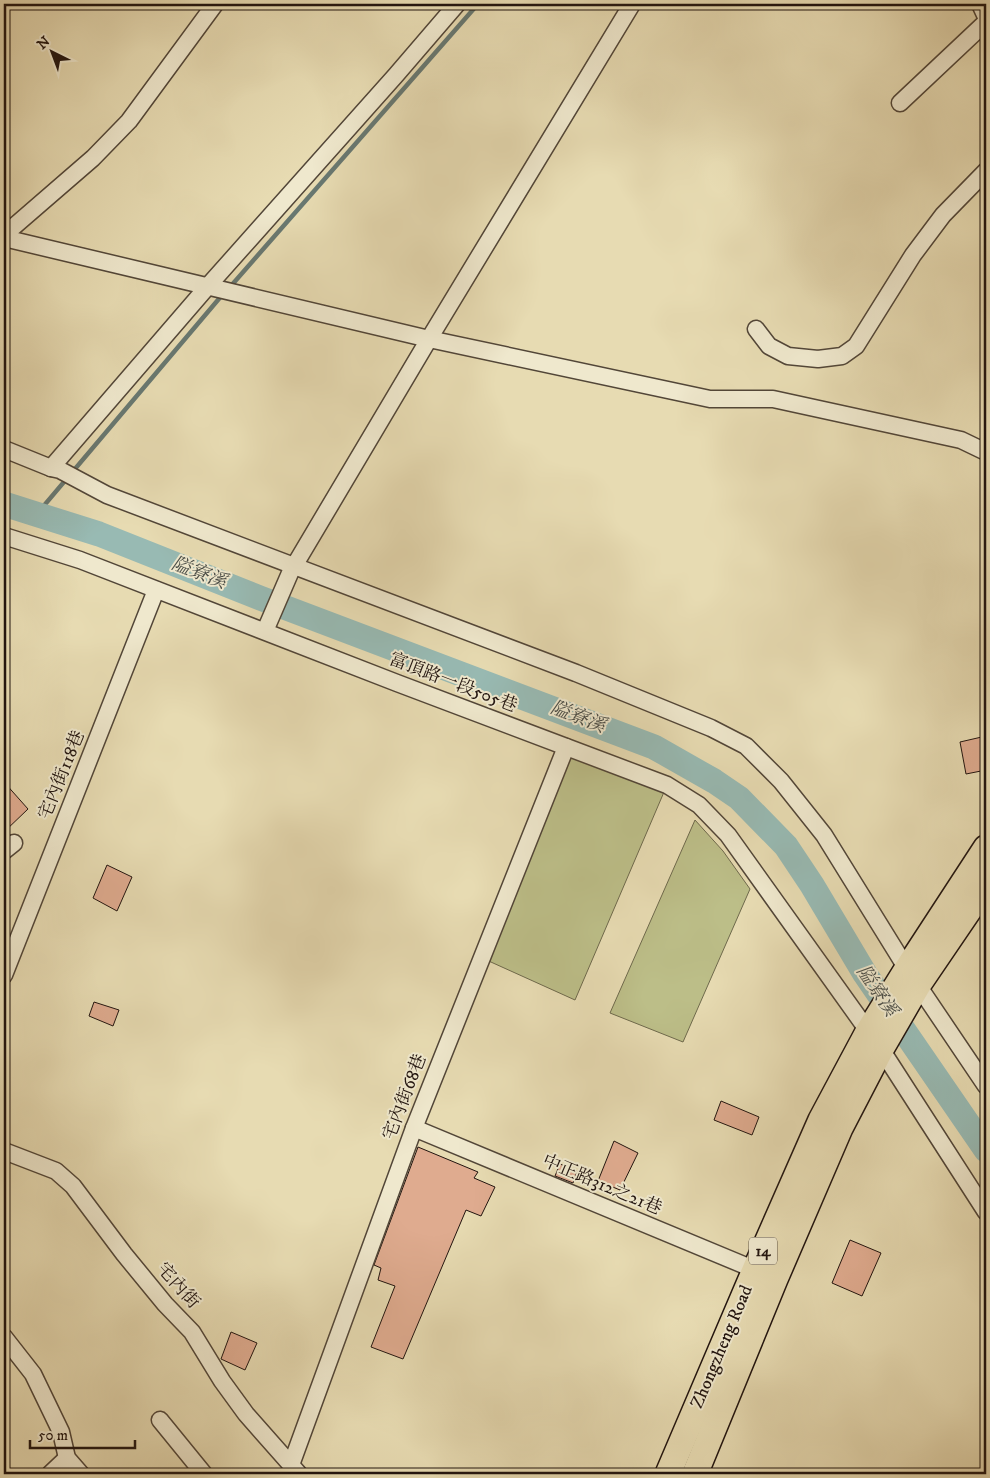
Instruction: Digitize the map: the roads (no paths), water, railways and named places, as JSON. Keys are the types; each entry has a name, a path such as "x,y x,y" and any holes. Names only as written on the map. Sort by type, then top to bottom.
{"main road":[{"name":"14","path":"875,1041 986,848"},
{"name":"14","path":"913,977 986,885"},
{"name":"Zhongzheng Road","path":"674,1472 765,1274 840,1128 875,1041"},
{"name":"Zhongzheng Road","path":"695,1474 765,1274"}],"street":[{"path":"4,237 93,158 129,121 215,4"},
{"path":"61,472 457,4"},
{"path":"266,627 292,570 429,339 632,4"},
{"path":"980,4 986,17"},
{"path":"900,103 986,22"},
{"path":"756,329 769,346 788,356 818,359 842,356 856,346 913,255 943,215 986,170"},
{"path":"4,237 429,339 710,399 773,399 960,440 986,452"},
{"path":"4,449 61,472 107,495 292,570 576,673 711,728 746,746 781,781 824,834 913,977 986,1086"},
{"name":"富頂路一段505巷","path":"4,536 80,560 156,590 266,627 396,683 667,785 698,805 728,835 801,935 875,1041 986,1212"},
{"name":"宅內街118巷","path":"4,975 156,590"},
{"name":"宅內街68巷","path":"295,1470 414,1128 566,747"},
{"name":"中正路312之21巷","path":"414,1128 765,1274"},
{"name":"宅內街","path":"4,1151 56,1171 73,1186 159,1297 192,1332 222,1381 246,1414 295,1470"},
{"path":"4,1337 33,1374 61,1432 67,1458 80,1474"},
{"path":"160,1420 204,1474"},
{"path":"50,1474 67,1458"}],"waterway":[{"path":"230,287 478,4"},
{"path":"36,515 223,294"},
{"name":"隘寮溪","path":"4,504 99,534 260,598 654,747 714,781 739,798 786,846 812,885 865,974 986,1150"}]}
